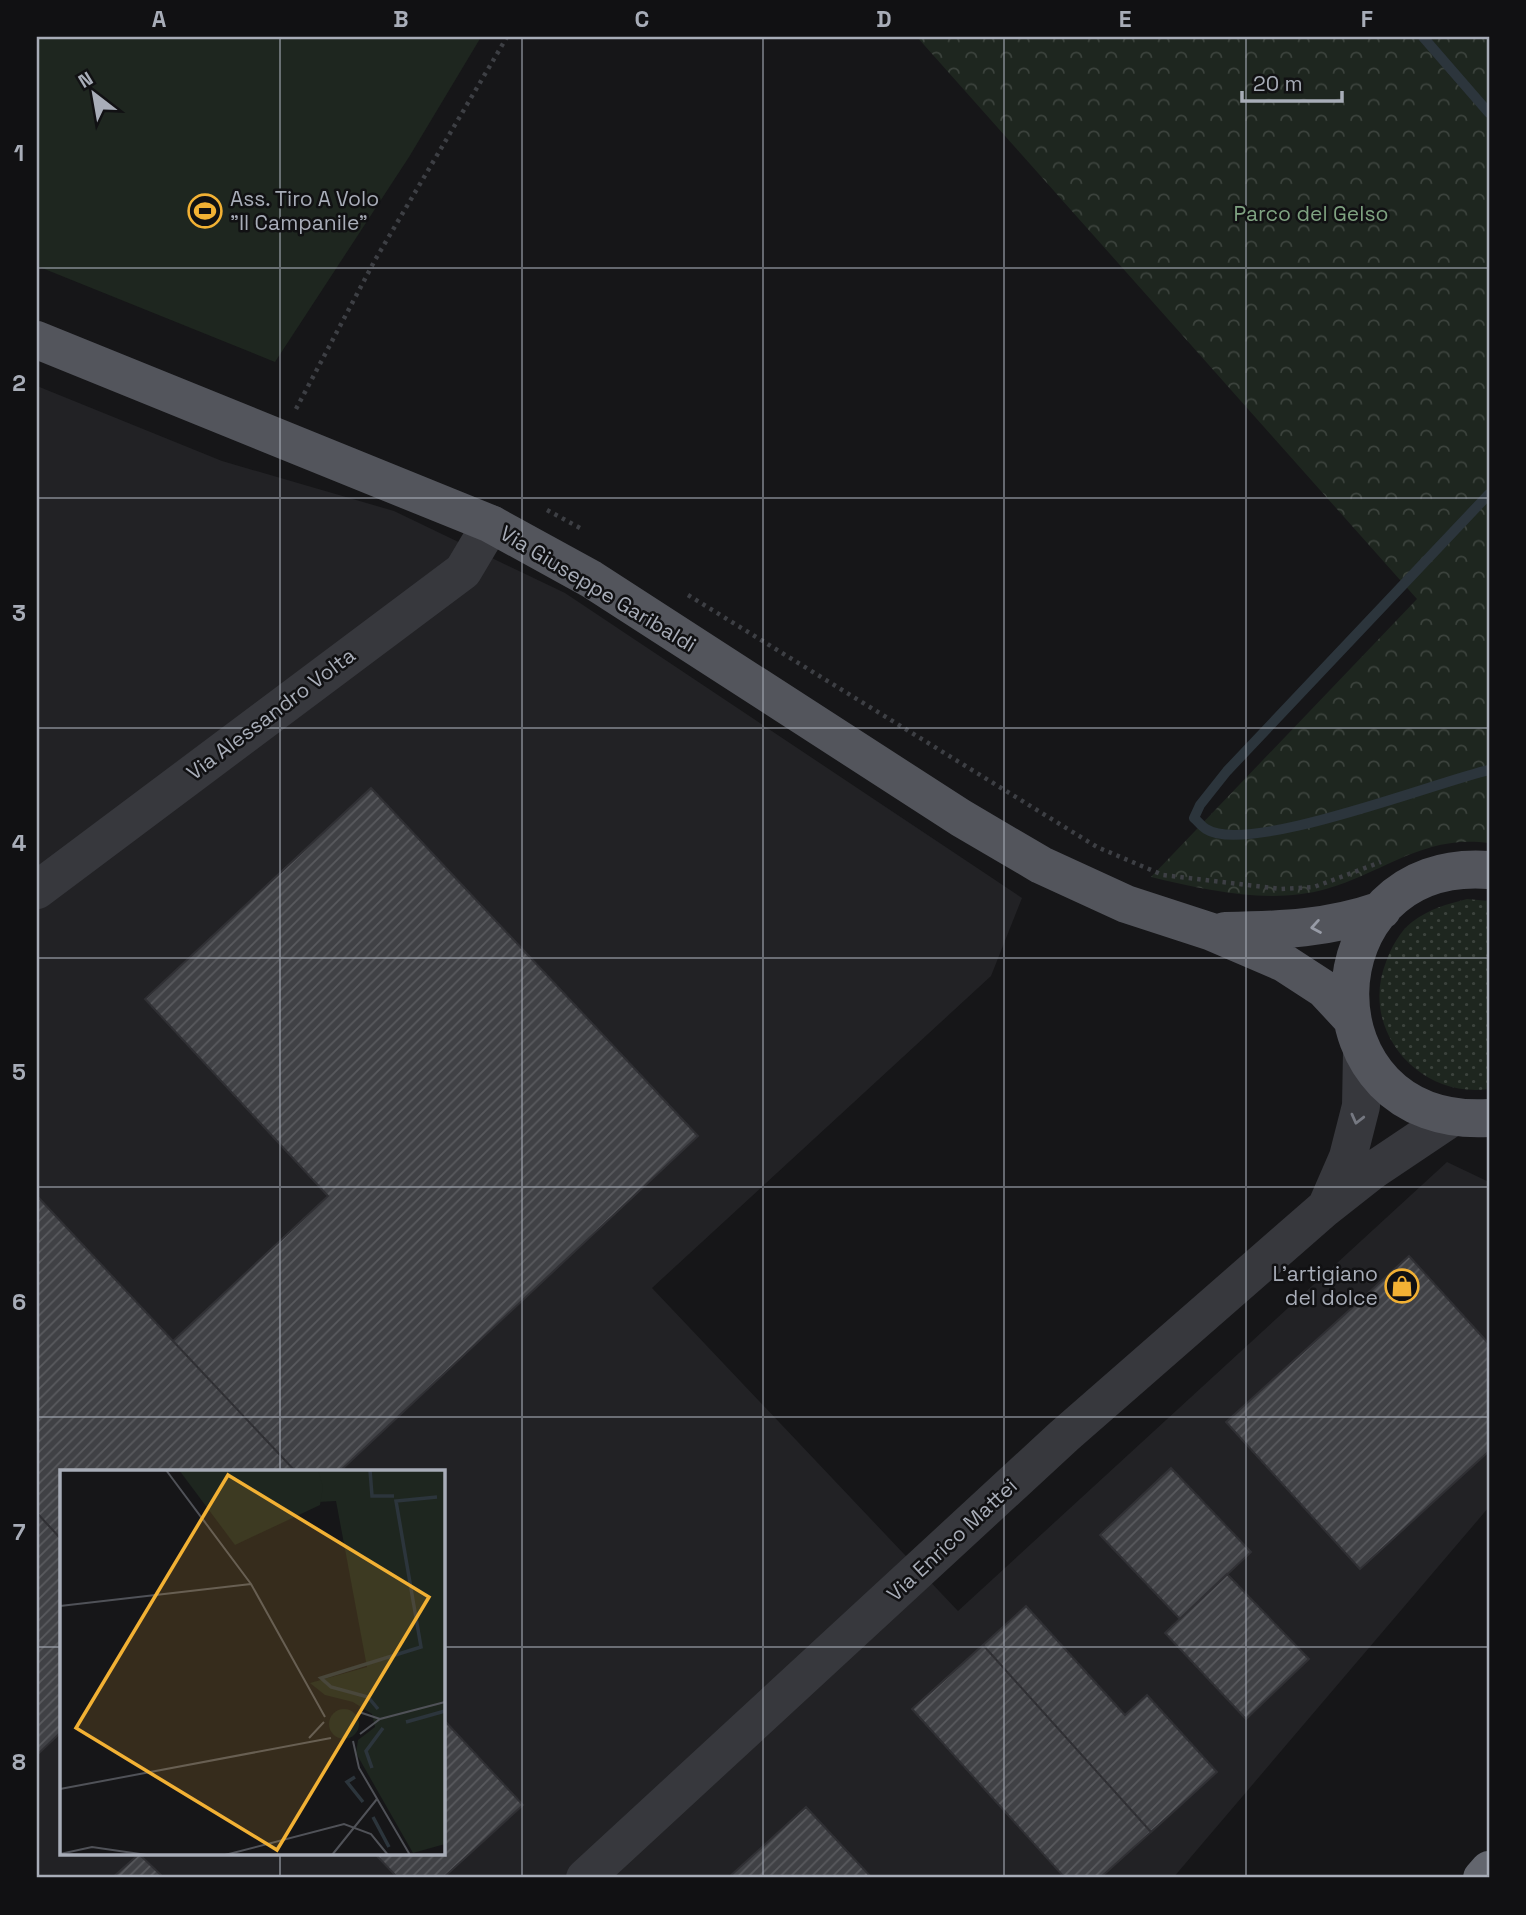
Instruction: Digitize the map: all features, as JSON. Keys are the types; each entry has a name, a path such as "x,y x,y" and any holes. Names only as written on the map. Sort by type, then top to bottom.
{"highway":[{"path":"1482,1878 1489,1870"}],"main road":[{"name":"Via Giuseppe Garibaldi","path":"37,340 290,416 591,579 961,818 1041,865 1126,904 1212,932"},
{"path":"1356,1034 1350,971 1357,948 1382,910 1400,893 1422,880 1445,872 1489,870"},
{"path":"1212,932 1303,930 1348,922 1382,910"},
{"path":"1212,932 1305,975 1324,989 1356,1034 1380,1078 1406,1100 1451,1118 1489,1118"}],"street":[{"name":"Via Alessandro Volta","path":"37,890 463,571 491,524"},
{"name":"Via Enrico Mattei","path":"1325,1208 1348,1157 1361,1106 1356,1034"},
{"name":"Via Enrico Mattei","path":"584,1878 1064,1436 1325,1208 1372,1171 1451,1118"}],"path":[{"path":"290,416 375,260 507,37"},
{"path":"290,416 309,411"},
{"path":"541,506 586,532"},
{"path":"681,591 1097,847 1163,875 1280,889 1314,887 1390,858"}],"shaded area":[{"path":"37,386 222,461 394,511 565,593 1022,898 991,976 652,1288 958,1611 1447,1162 1489,1182 1489,1507 1173,1878 37,1878"}],"green space":[{"name":"Ass. Tiro A Volo \"Il Campanile\"","path":"37,37 481,37 409,157 275,362 37,266"},
{"name":"Parco del Gelso","path":"917,37 1489,37 1489,843 1444,844 1424,849 1347,882 1305,894 1238,894 1151,877 1417,599"},
{"path":"1467,899 1489,901 1489,1089 1463,1089 1440,1083 1419,1071 1401,1055 1388,1035 1381,1012 1380,987 1386,962 1400,935 1412,922 1425,914"}],"building":[{"path":"371,788 698,1136 341,1470 294,1470 173,1341 328,1196 145,999"},
{"path":"37,1196 294,1470 60,1470 60,1538 37,1513"},
{"path":"1409,1256 1489,1344 1489,1451 1360,1569 1226,1422"},
{"path":"1171,1468 1251,1552 1180,1619 1100,1535"},
{"path":"37,1513 60,1538 60,1733 37,1755"},
{"path":"1227,1574 1309,1659 1246,1719 1165,1633"},
{"path":"1026,1606 1125,1715 1147,1695 1217,1772 1151,1832 983,1645"},
{"path":"983,1645 1151,1832 1100,1878 1065,1878 912,1709"},
{"path":"444,1720 523,1805 443,1878 398,1878 377,1856 444,1856"},
{"path":"806,1807 872,1878 728,1878"},
{"path":"137,1856 141,1856 164,1878 112,1878"}],"waterway":[{"path":"1423,37 1489,113"},
{"path":"1489,494 1227,771 1200,805 1194,818 1206,829 1228,835 1260,833 1343,814 1489,770"}],"place":[{"name":"Ass. Tiro A Volo \"Il Campanile\"","path":"205,211"},
{"name":"L'artigiano del dolce","path":"1402,1286"}]}
